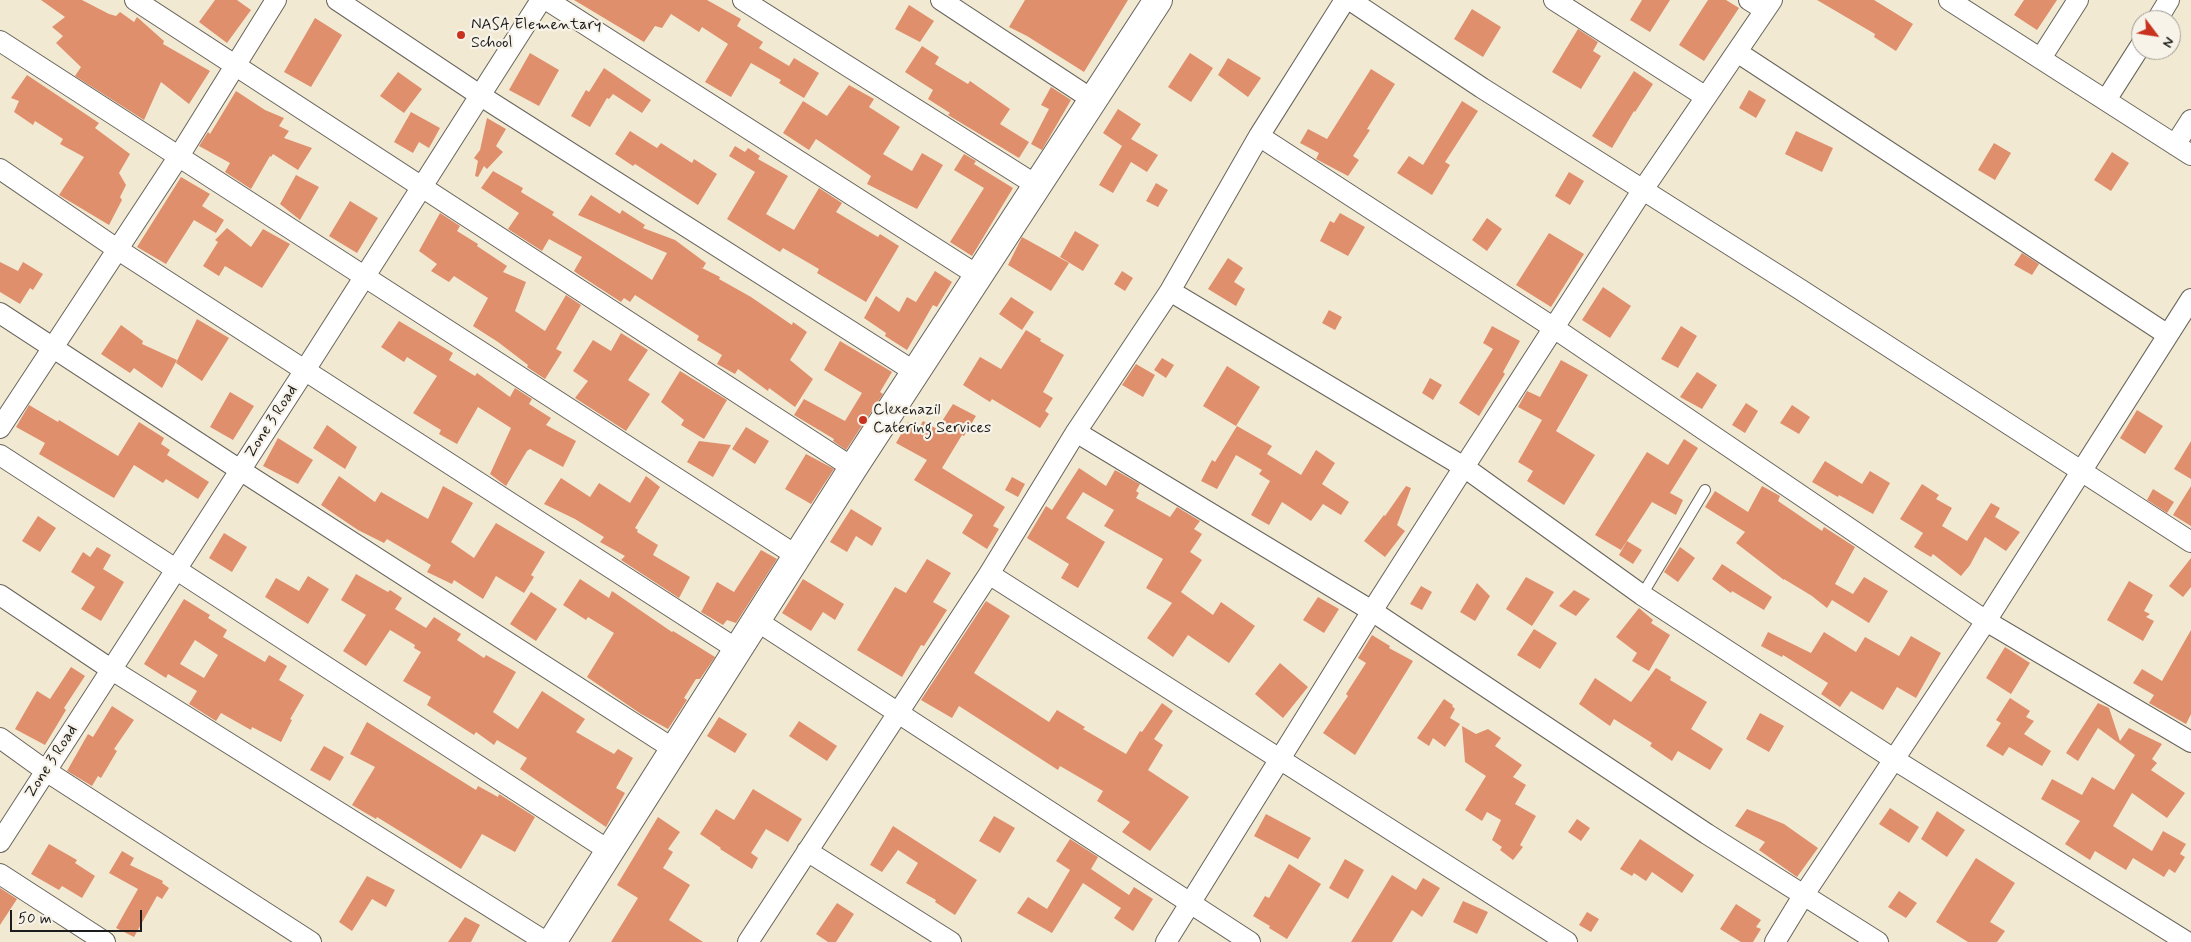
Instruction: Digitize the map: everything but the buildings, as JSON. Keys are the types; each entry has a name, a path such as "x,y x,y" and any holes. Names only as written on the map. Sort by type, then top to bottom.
{"street":[{"path":"135,0 853,468"},
{"path":"0,428 179,156 276,0"},
{"path":"336,0 481,96 915,372"},
{"name":"Zone 3 Road","path":"0,842 306,370 541,0"},
{"path":"547,0 977,275"},
{"path":"742,0 1036,185"},
{"path":"942,0 1093,100"},
{"path":"748,942 989,574 1076,432 1170,291 1259,136 1345,0"},
{"path":"1350,0 1642,191 1790,283 2191,542"},
{"path":"1554,0 1706,97"},
{"path":"1949,0 1977,7 2041,58 2183,150 2191,120"},
{"path":"2041,58 2078,0"},
{"path":"552,942 977,275 1093,100 1151,3"},
{"path":"1166,942 1464,467 1642,191 1737,52 1762,3"},
{"path":"0,41 797,556"},
{"path":"1737,52 2168,335"},
{"path":"2106,100 2131,60"},
{"path":"1259,136 1554,328 1986,621 2191,742"},
{"path":"0,169 117,249 738,650"},
{"path":"1170,291 1464,467 1642,596 1895,760 2187,942"},
{"path":"1775,942 1803,896 1986,621 2191,299"},
{"path":"0,313 675,750"},
{"path":"1076,432 1372,611 1699,829 1878,942"},
{"path":"0,455 611,852"},
{"path":"989,574 1567,942"},
{"path":"0,595 112,670 546,942"},
{"path":"757,621 898,711 1250,942"},
{"path":"0,738 310,942"},
{"path":"807,850 952,942"},
{"path":"0,874 105,942"}],"lane":[{"path":"1642,596 1706,490"}],"place":[{"name":"NASA Elementary School","path":"461,35"},
{"name":"Clexenazil Catering Services","path":"863,420"}]}
